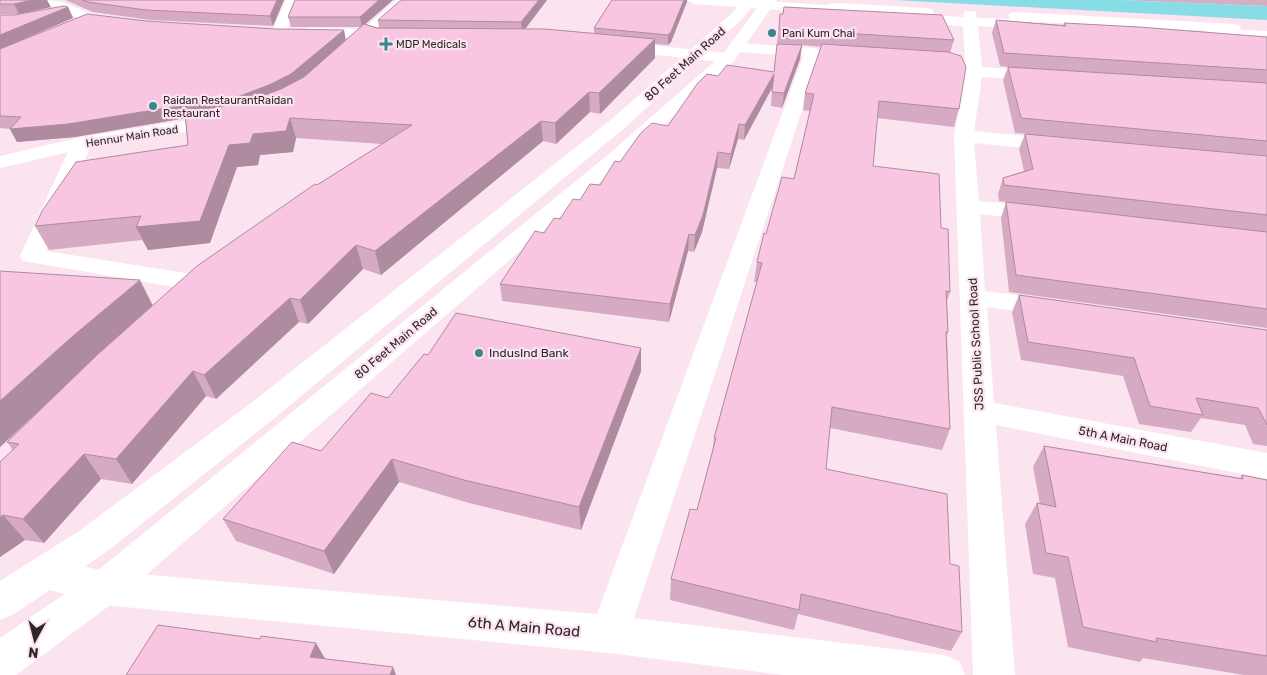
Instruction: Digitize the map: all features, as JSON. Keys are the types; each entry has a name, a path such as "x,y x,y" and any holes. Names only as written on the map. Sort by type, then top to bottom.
{"street":[{"path":"49,0 89,18 133,24"},
{"path":"293,0 274,33 367,34 381,39 400,39"},
{"path":"331,65 404,0"},
{"path":"694,0 759,2 824,9 839,14 1267,29"},
{"name":"80 Feet Main Road","path":"0,662 104,588 608,165 732,53 759,2"},
{"name":"80 Feet Main Road","path":"0,602 92,542 266,408 620,122 696,54 759,2"},
{"path":"46,16 69,10"},
{"path":"72,26 89,18"},
{"path":"970,18 1267,36"},
{"name":"JSS Public School Road","path":"970,18 974,71 964,136 994,675"},
{"path":"602,45 696,54 821,53 608,634"},
{"path":"946,62 974,71 1062,77"},
{"name":"Hennur Main Road","path":"0,162 82,143 242,116"},
{"path":"964,136 1082,147"},
{"path":"82,143 32,256 206,277 177,302"},
{"path":"968,206 1064,217"},
{"path":"973,296 1081,312"},
{"name":"5th A Main Road","path":"979,411 1267,466"},
{"name":"6th A Main Road","path":"45,573 104,588 608,634 944,675"}],"shaded area":[{"path":"1119,0 1267,0 1267,6"}],"water":[{"path":"894,0 1119,0 1267,6 1267,20"}],"building":[{"path":"0,0 32,0 14,4 0,4"},
{"path":"83,0 277,0 270,16 146,10"},
{"path":"295,0 379,0 360,17 288,17"},
{"path":"401,0 539,0 521,22 378,20"},
{"path":"612,0 684,0 668,35 594,28"},
{"path":"64,6 68,7 0,35 0,15 14,15"},
{"path":"784,7 942,15 954,40 779,29 780,14 783,14"},
{"path":"87,14 146,21 276,29 344,30 291,74 240,96 68,124 10,129 21,117 0,116 0,49"},
{"path":"996,20 1066,26 1064,23 1139,27 1267,37 1267,70 1004,53"},
{"path":"364,24 377,28 545,29 655,39 599,93 589,92 555,123 541,121 375,251 356,245 300,300 290,298 204,375 193,371 116,459 84,454 23,519 3,515 0,518 0,462 19,444 7,442 97,355 197,266 315,184 317,185 412,125 290,118 286,131 253,134 250,143 229,145 200,221 136,227 141,216 35,226 42,211 76,162 188,145 185,112 243,103 281,89 304,77"},
{"path":"777,44 802,45 784,93 772,92 774,74 745,125 739,124 731,154 718,152 703,215 695,235 689,234 670,304 500,284 535,231 544,233 554,218 560,219 573,199 580,200 590,184 600,185 615,161 620,162 640,134 652,123 668,126 697,84 707,74 718,76 727,65 774,72"},
{"path":"822,44 948,52 961,56 966,67 959,109 879,101 873,166 939,174 941,228 948,229 950,292 946,291 948,332 946,332 950,429 832,407 826,469 947,494 950,564 959,566 962,632 801,594 799,610 671,579 690,509 697,510 716,438 714,438 762,263 757,262 764,233 766,234 782,177 794,179 814,94 805,93"},
{"path":"1008,67 1267,83 1267,141 1021,118"},
{"path":"1025,134 1267,156 1267,215 1004,185 1003,178 1033,169"},
{"path":"1006,202 1267,232 1267,309 1016,275"},
{"path":"0,271 140,280 0,401"},
{"path":"1019,295 1267,330 1267,425 1258,408 1196,398 1203,415 1150,406 1134,358 1028,342"},
{"path":"456,313 641,348 579,507 464,480 392,459 324,551 223,519 292,442 321,451 371,393 388,398 424,354 428,355"},
{"path":"1044,446 1243,479 1242,475 1267,480 1267,656 1156,638 1157,642 1083,627 1068,557 1046,553 1037,503 1056,507"},
{"path":"158,625 260,639 261,636 316,643 310,657 393,667 390,675 126,675"}],"place":[{"name":"Pani Kum Chai","path":"772,33"},
{"name":"MDP Medicals","path":"386,44"},
{"name":"Raidan RestaurantRaidan Restaurant","path":"153,106"},
{"name":"IndusInd Bank","path":"479,353"}]}
